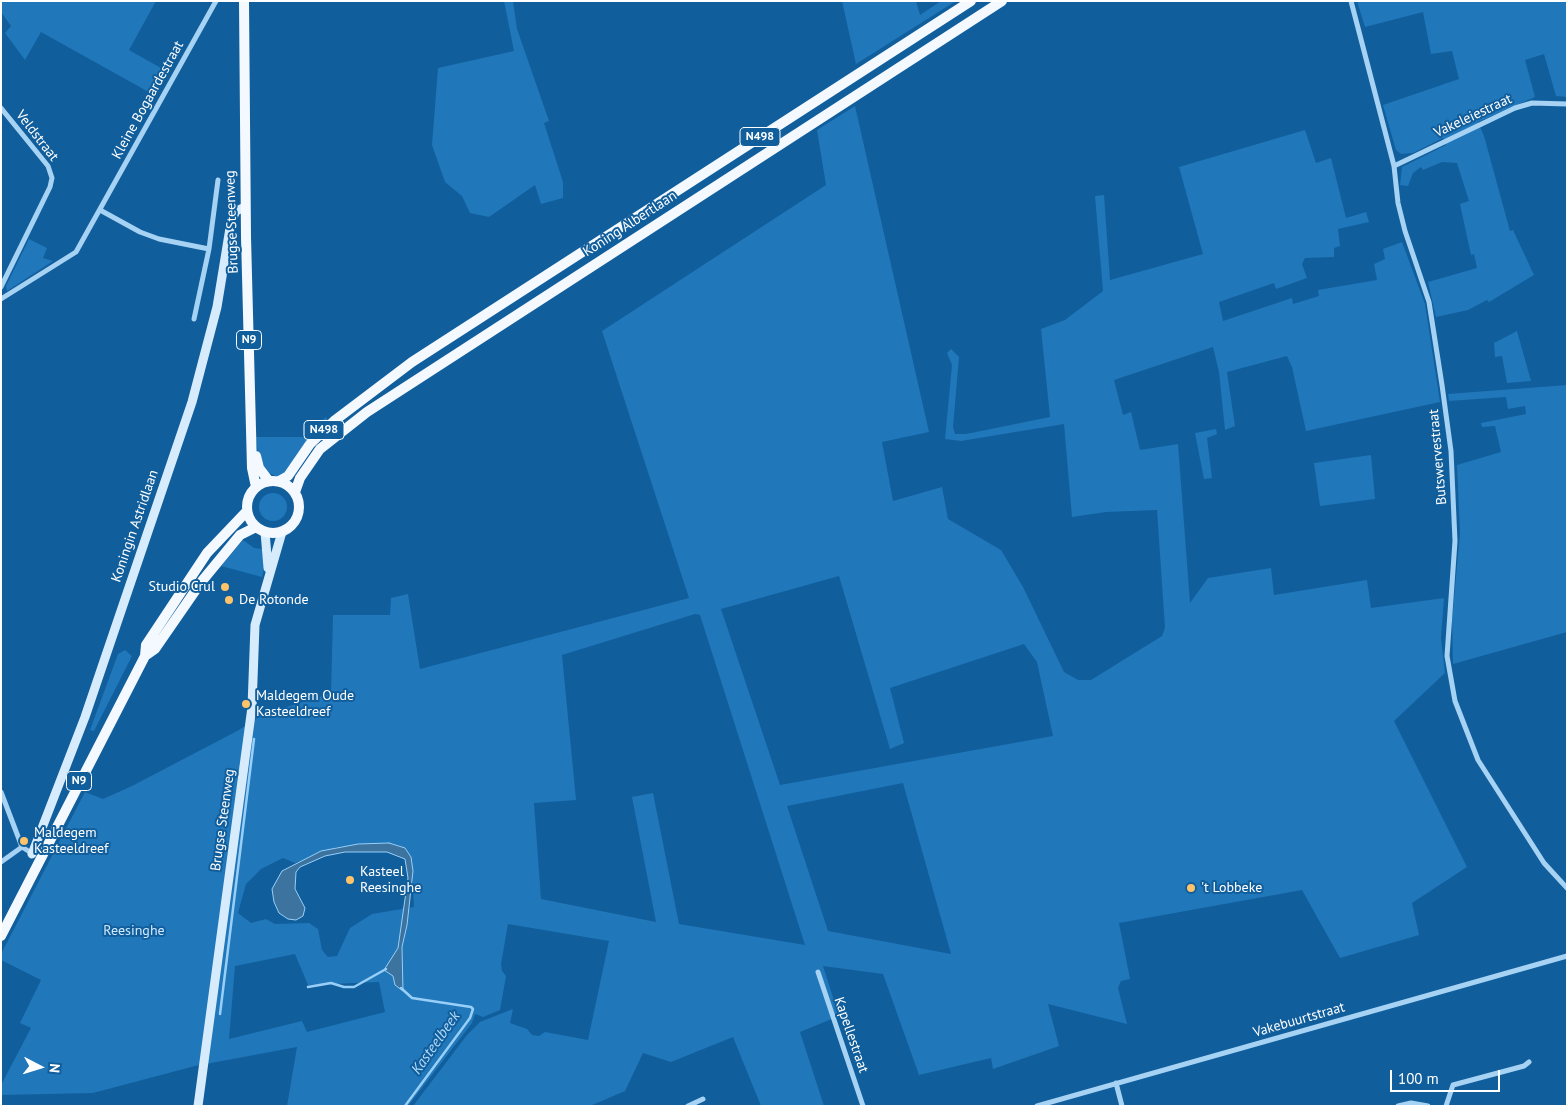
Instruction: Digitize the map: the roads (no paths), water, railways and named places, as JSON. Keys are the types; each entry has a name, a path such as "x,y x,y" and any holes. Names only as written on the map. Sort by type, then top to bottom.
{"main road":[{"name":"Brugse Steenweg","path":"244,1 245,207 252,442 256,487 249,497 247,511 260,530 267,548 267,578"},
{"name":"Koning Albertlaan","path":"274,481 288,476 310,444 327,427 412,362 971,1"},
{"name":"Koning Albertlaan","path":"295,492 300,478 320,449 367,412 1002,1"},
{"name":"Koningin Astridlaan","path":"1,936 36,856 192,402 217,306 231,222 236,210 245,207"},
{"name":"Brugse Steenweg","path":"198,1106 252,707 255,625 267,578 282,532 297,518 299,505 295,492 274,481 259,468 252,442"},
{"path":"256,487 274,481"},
{"name":"Koningin Astridlaan","path":"36,856 145,656 146,644 207,553 247,511"},
{"name":"Koningin Astridlaan","path":"145,656 155,649 202,581 240,535 260,530"},
{"path":"260,530 282,532"}],"street":[{"name":"Kleine Bogaardestraat","path":"1,299 76,252 216,1"},
{"name":"Butswervestraat","path":"1351,1 1394,166 1398,203 1405,231 1430,302 1451,450 1455,541 1447,656 1453,693 1464,728 1478,760 1544,863 1567,888"},
{"name":"Vakeleiestraat","path":"1394,166 1515,108 1532,103 1567,104"},
{"name":"Veldstraat","path":"1,108 48,166 52,178 50,187 1,287"},
{"path":"194,319 209,249 218,180"},
{"path":"100,210 159,240 209,249"},
{"path":"1,792 22,848 36,856"},
{"path":"1,862 22,848"},
{"name":"Vakebuurtstraat","path":"1037,1106 1567,956"},
{"name":"Kapellestraat","path":"818,972 863,1106"},
{"path":"1446,1106 1453,1085 1524,1066 1529,1062"},
{"path":"1116,1083 1122,1106"},
{"path":"688,1106 697,1104 703,1099"},
{"path":"1398,1106 1411,1103 1428,1106"}],"waterway":[{"name":"Kasteelbeek","path":"220,1014 254,739"},
{"name":"Kasteelbeek","path":"308,987 331,983 344,987 354,987 386,969"},
{"name":"Kasteelbeek","path":"401,988 412,998 471,1007 473,1009 470,1018 405,1106"}],"place":[{"name":"Studio Crul","path":"225,587"},
{"name":"De Rotonde","path":"229,600"},
{"name":"Maldegem Oude Kasteeldreef","path":"246,704"},
{"name":"Maldegem Kasteeldreef","path":"24,841"},
{"name":"Kasteel Reesinghe","path":"350,880"},
{"name":"'t Lobbeke","path":"1191,888"}],"park label":[{"name":"Reesinghe","path":"134,931"}]}
